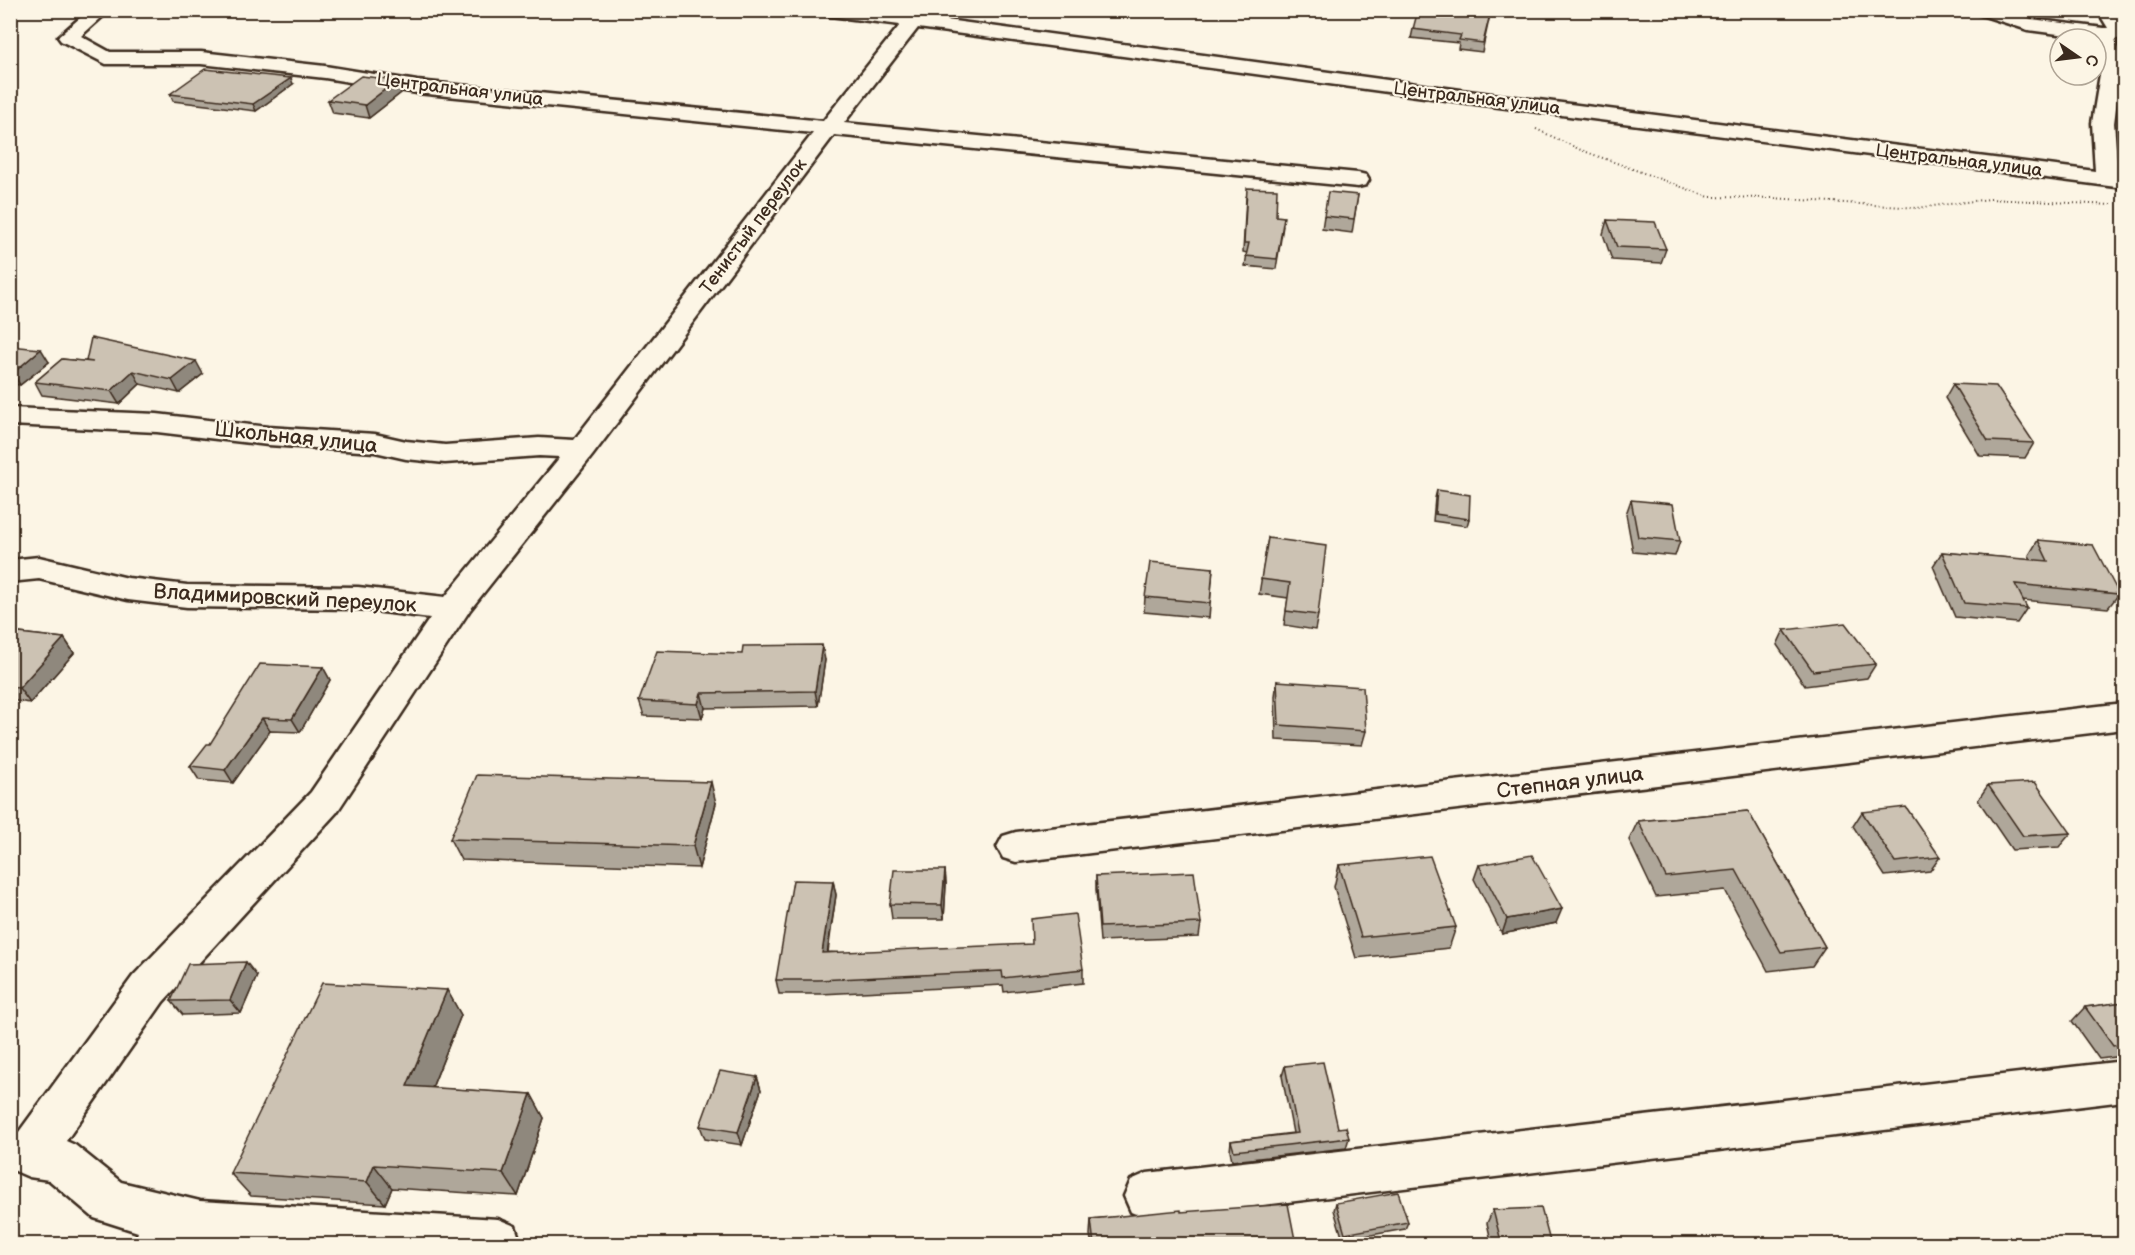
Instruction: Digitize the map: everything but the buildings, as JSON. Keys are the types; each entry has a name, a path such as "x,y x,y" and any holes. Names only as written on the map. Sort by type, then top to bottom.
{"street":[{"name":"Центральная улица","path":"101,10 68,37 106,58 201,58 325,72 417,87 829,126"},
{"name":"Центральная улица","path":"830,10 923,16 1468,97 2116,180"},
{"path":"1985,10 2028,24 2116,34"},
{"path":"2106,10 2116,34 2103,123 2116,180"},
{"name":"Тенистый переулок","path":"162,1230 110,1202 59,1160 29,1155 148,989 324,802 454,609 582,450 829,126 923,16"},
{"path":"829,126 1358,180"},
{"name":"Школьная улица","path":"10,416 158,423 268,436 375,443 406,450 445,454 539,447 582,450"},
{"name":"Владимировский переулок","path":"10,571 39,568 128,589 187,596 358,598 454,609"},
{"name":"Степная улица","path":"1016,847 2124,716"},
{"path":"1147,1196 2124,1081"},
{"path":"162,1230 200,1224 498,1243"}],"path":[{"path":"1530,126 1581,150 1709,197 1773,198 1917,208 1990,199 2113,205"}]}
